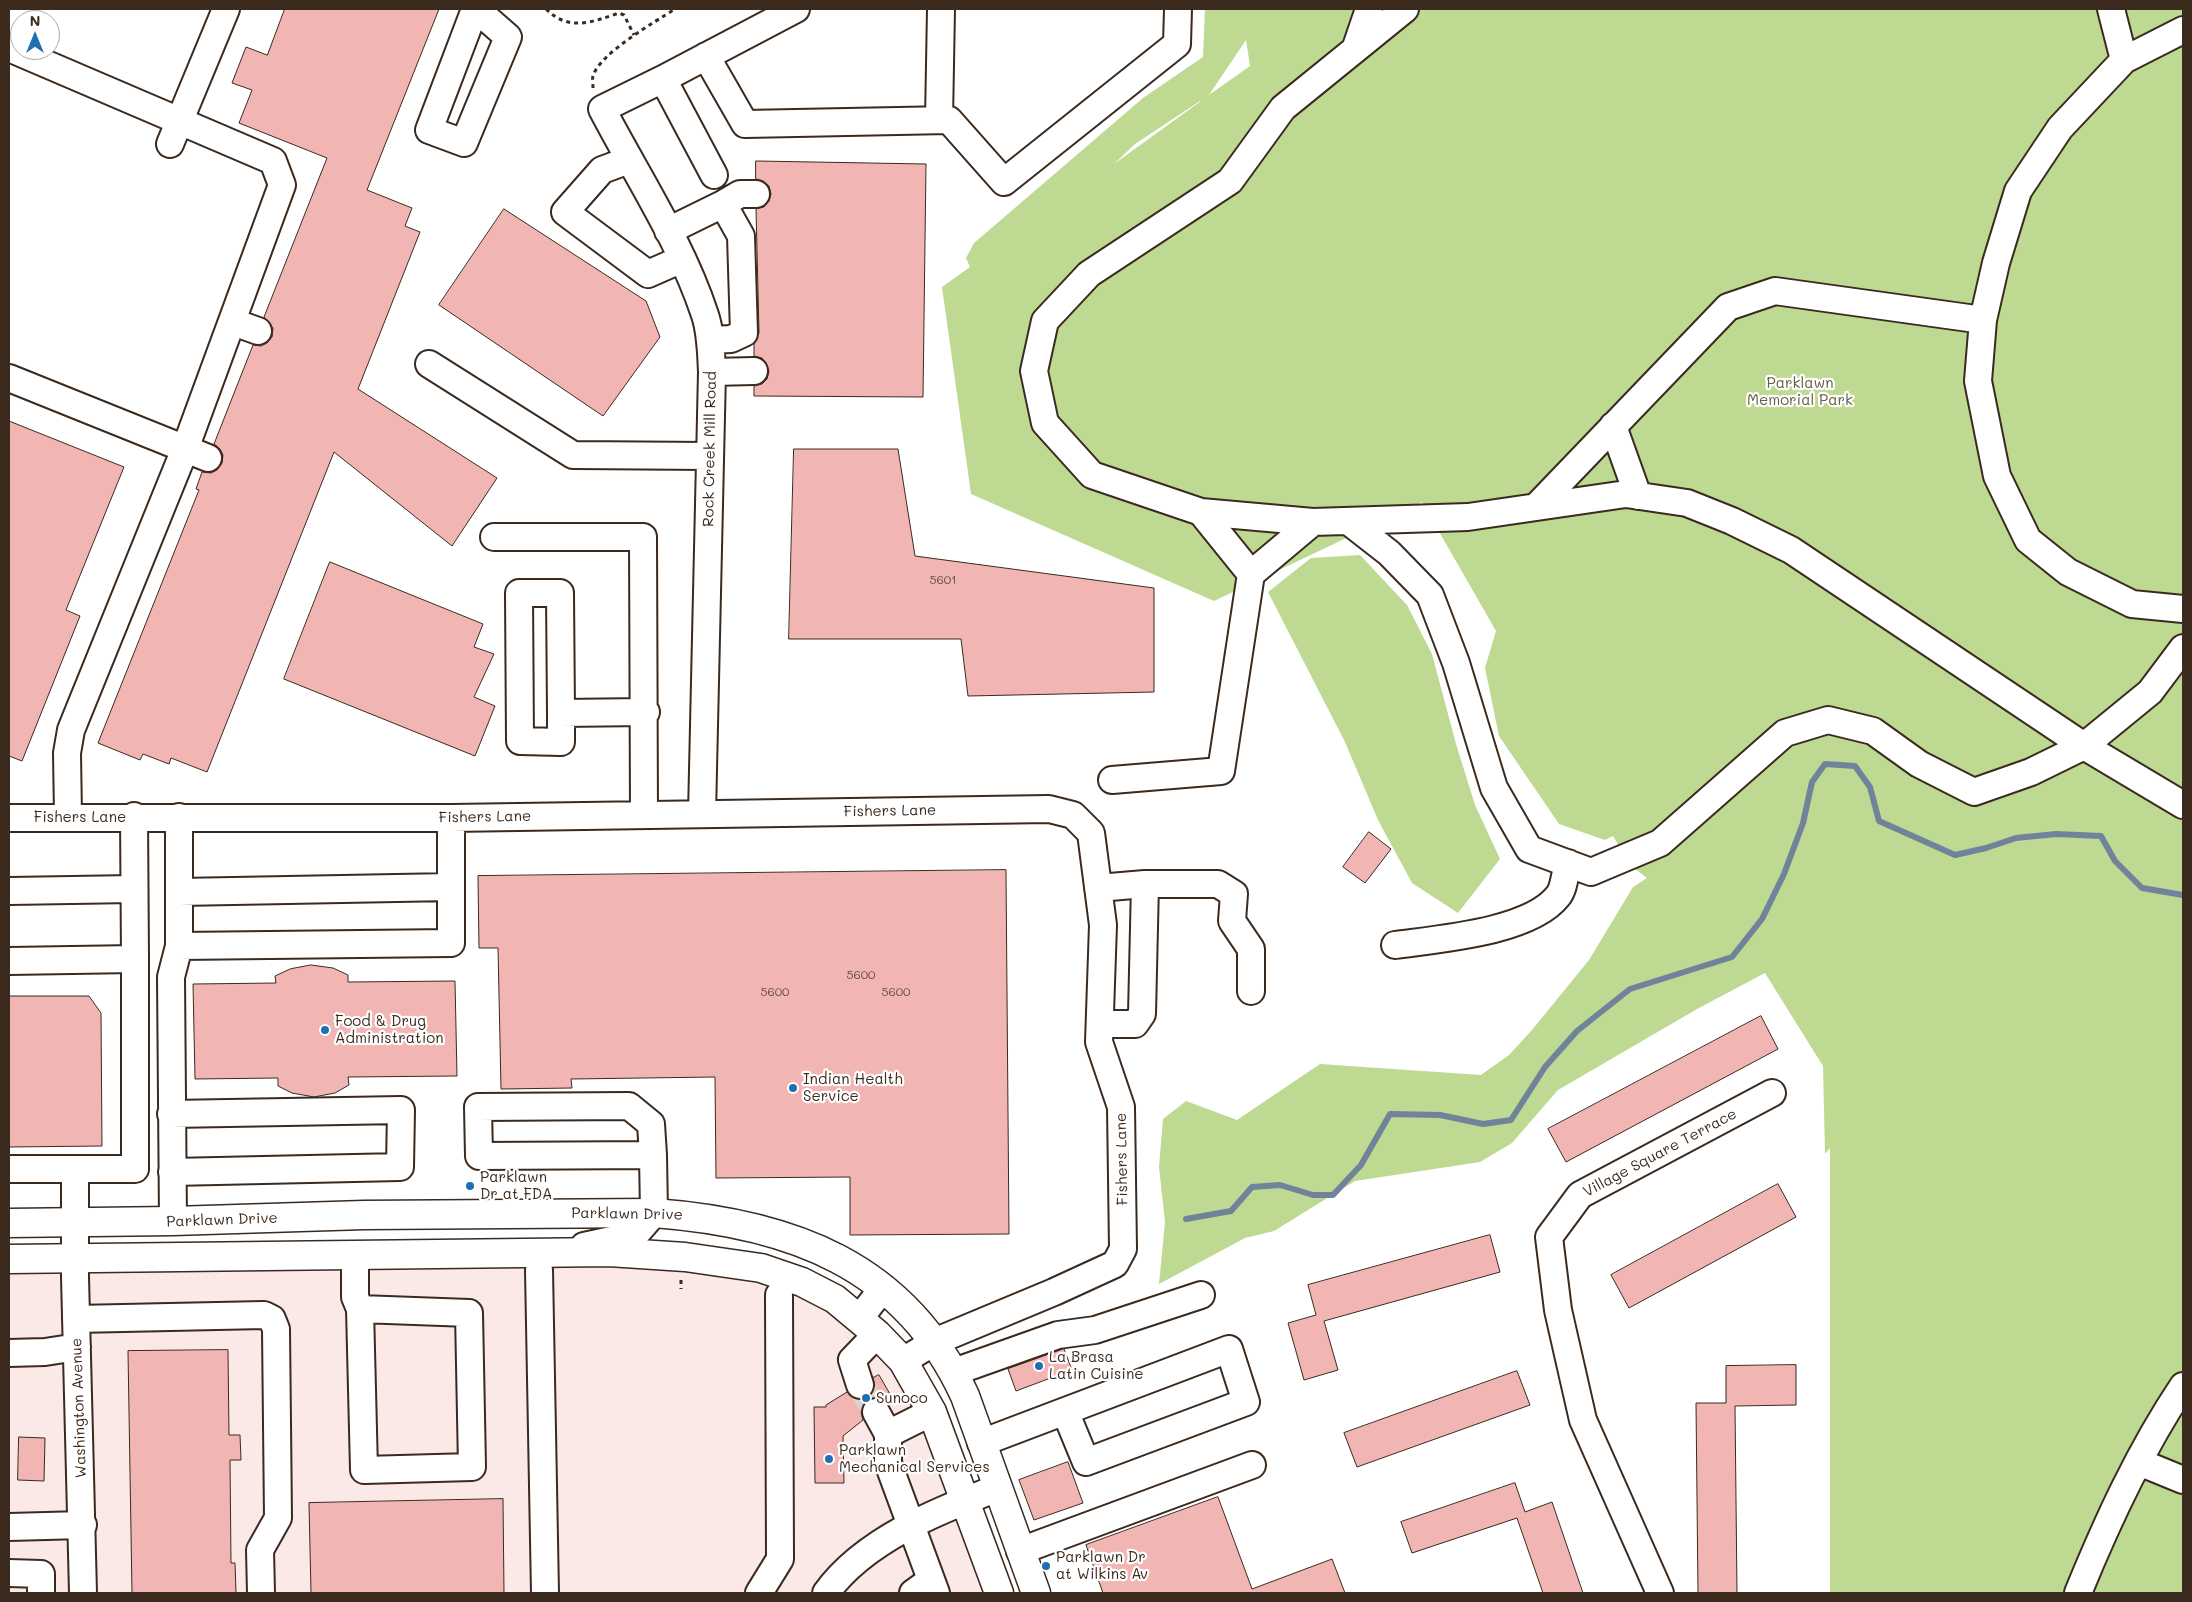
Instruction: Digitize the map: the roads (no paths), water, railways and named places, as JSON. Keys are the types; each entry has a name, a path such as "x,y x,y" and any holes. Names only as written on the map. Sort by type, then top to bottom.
{"main road":[{"name":"Parklawn Drive","path":"9,1223 173,1222 364,1215 654,1213 695,1216 748,1225 804,1242 852,1266 883,1288 908,1312 934,1342 954,1372 1036,1593"},
{"path":"9,1259 561,1252 638,1253 761,1268 802,1282 835,1299 868,1326 903,1361 932,1412 999,1593"}],"street":[{"path":"175,133 226,9"},
{"path":"714,175 663,79 796,9"},
{"path":"939,120 941,9"},
{"path":"706,56 744,124 949,120 1004,182 1177,44 1178,9"},
{"path":"1356,47 1369,9"},
{"path":"1405,9 1283,108 1230,181 1089,274 1045,321 1034,371 1045,423 1092,475 1201,512 1313,522 1468,517 1626,494 1687,502 1732,521 1791,550 2084,746 2183,805"},
{"path":"2111,9 2124,60"},
{"path":"2183,30 2124,60 2060,128 2018,191 1996,264 1983,320 1978,381 1997,476 2028,540 2068,572 2132,604 2183,609"},
{"path":"9,48 175,133 273,161 282,185 233,322 197,453 71,730 67,753 68,816"},
{"name":"Rock Creek Mill Road","path":"663,79 602,109 682,259 705,316 710,340 712,372 702,814"},
{"path":"629,160 602,170 565,212 648,274 682,259"},
{"path":"668,231 740,194 756,194"},
{"path":"710,340 731,339 744,333 741,236 723,204"},
{"path":"1536,507 1728,307 1775,291 1983,320"},
{"path":"233,322 258,331"},
{"path":"429,364 573,455 710,456"},
{"path":"712,372 754,371"},
{"path":"9,378 197,453"},
{"path":"1614,426 1638,496"},
{"path":"1201,512 1251,574"},
{"path":"1348,521 1389,553 1430,595 1456,663 1494,788 1529,849 1591,872 1660,843 1785,733 1828,720 1873,732 1919,764 1974,792 2031,772 2084,746 2150,692 2183,648"},
{"path":"1112,780 1222,771 1251,574 1313,522"},
{"path":"494,537 643,537 646,712 644,815"},
{"path":"519,593 560,593 561,713 561,742 520,741 519,593"},
{"path":"561,713 646,712"},
{"name":"Fishers Lane","path":"9,818 68,816 451,818 1049,809 1073,815 1091,833 1104,925 1099,1042 1121,1107 1123,1249 1115,1264 1054,1292 934,1342 903,1361"},
{"path":"9,1169 136,1169 134,816"},
{"path":"173,1222 171,977 179,946 179,817"},
{"path":"179,946 451,943 451,818"},
{"path":"1395,945 1500,930 1549,906 1560,895 1568,863"},
{"path":"1098,888 1145,884 1218,884 1234,894 1232,922 1250,949 1251,991"},
{"path":"1100,1024 1136,1024 1142,1014 1145,884"},
{"path":"179,892 451,887"},
{"path":"9,891 134,890"},
{"path":"9,962 135,959"},
{"name":"Village Square Terrace","path":"1660,1593 1583,1420 1558,1310 1549,1238 1580,1195 1772,1093"},
{"path":"561,1252 636,1235 654,1213 653,1155 651,1124 629,1106 478,1107 479,1156 653,1155"},
{"path":"171,1114 400,1110 400,1167 172,1172"},
{"name":"Washington Avenue","path":"75,1169 76,1318 83,1525 83,1590"},
{"path":"355,1256 355,1297 360,1310 364,1470 472,1468 469,1313 360,1310"},
{"path":"540,1270 545,1593"},
{"path":"860,1385 852,1360 883,1288"},
{"path":"954,1372 1058,1335 1095,1330 1201,1294"},
{"path":"759,1593 780,1559 779,1295"},
{"path":"76,1318 264,1315 272,1319 276,1329 278,1518 260,1550 261,1593"},
{"path":"9,1353 45,1352 77,1347"},
{"path":"981,1443 1065,1411 1229,1349 1246,1402 1086,1462 1065,1411"},
{"path":"2078,1593 2104,1530 2163,1416 2183,1386"},
{"path":"927,1589 911,1524 888,1463 882,1423 932,1412"},
{"path":"2139,1462 2183,1480"},
{"path":"1020,1551 1252,1465"},
{"path":"826,1593 832,1585 876,1546 911,1524 964,1500 998,1488"},
{"path":"9,1527 83,1525"},
{"path":"9,1573 41,1574 41,1590 83,1590"}],"waterway":[{"path":"1186,1219 1231,1211 1252,1187 1280,1185 1313,1195 1333,1195 1361,1165 1390,1114 1440,1115 1483,1124 1511,1120 1545,1067 1577,1031 1630,989 1732,957 1762,919 1784,874 1803,823 1812,782 1825,764 1855,766 1870,787 1879,821 1955,855 1986,848 2016,838 2056,834 2101,836 2115,861 2142,888 2183,895"}],"tunnel":[{"path":"860,1385 876,1412"}],"place":[{"name":"Food & Drug Administration","path":"325,1030"},
{"name":"Indian Health Service","path":"793,1088"},
{"name":"Parklawn Dr at FDA","path":"470,1186"},
{"name":"La Brasa Latin Cuisine","path":"1039,1366"},
{"name":"Sunoco","path":"866,1398"},
{"name":"Parklawn Mechanical Services","path":"829,1459"},
{"name":"Parklawn Dr at Wilkins Av","path":"1046,1566"}],"park label":[{"name":"Parklawn Memorial Park","path":"1800,392"}]}
